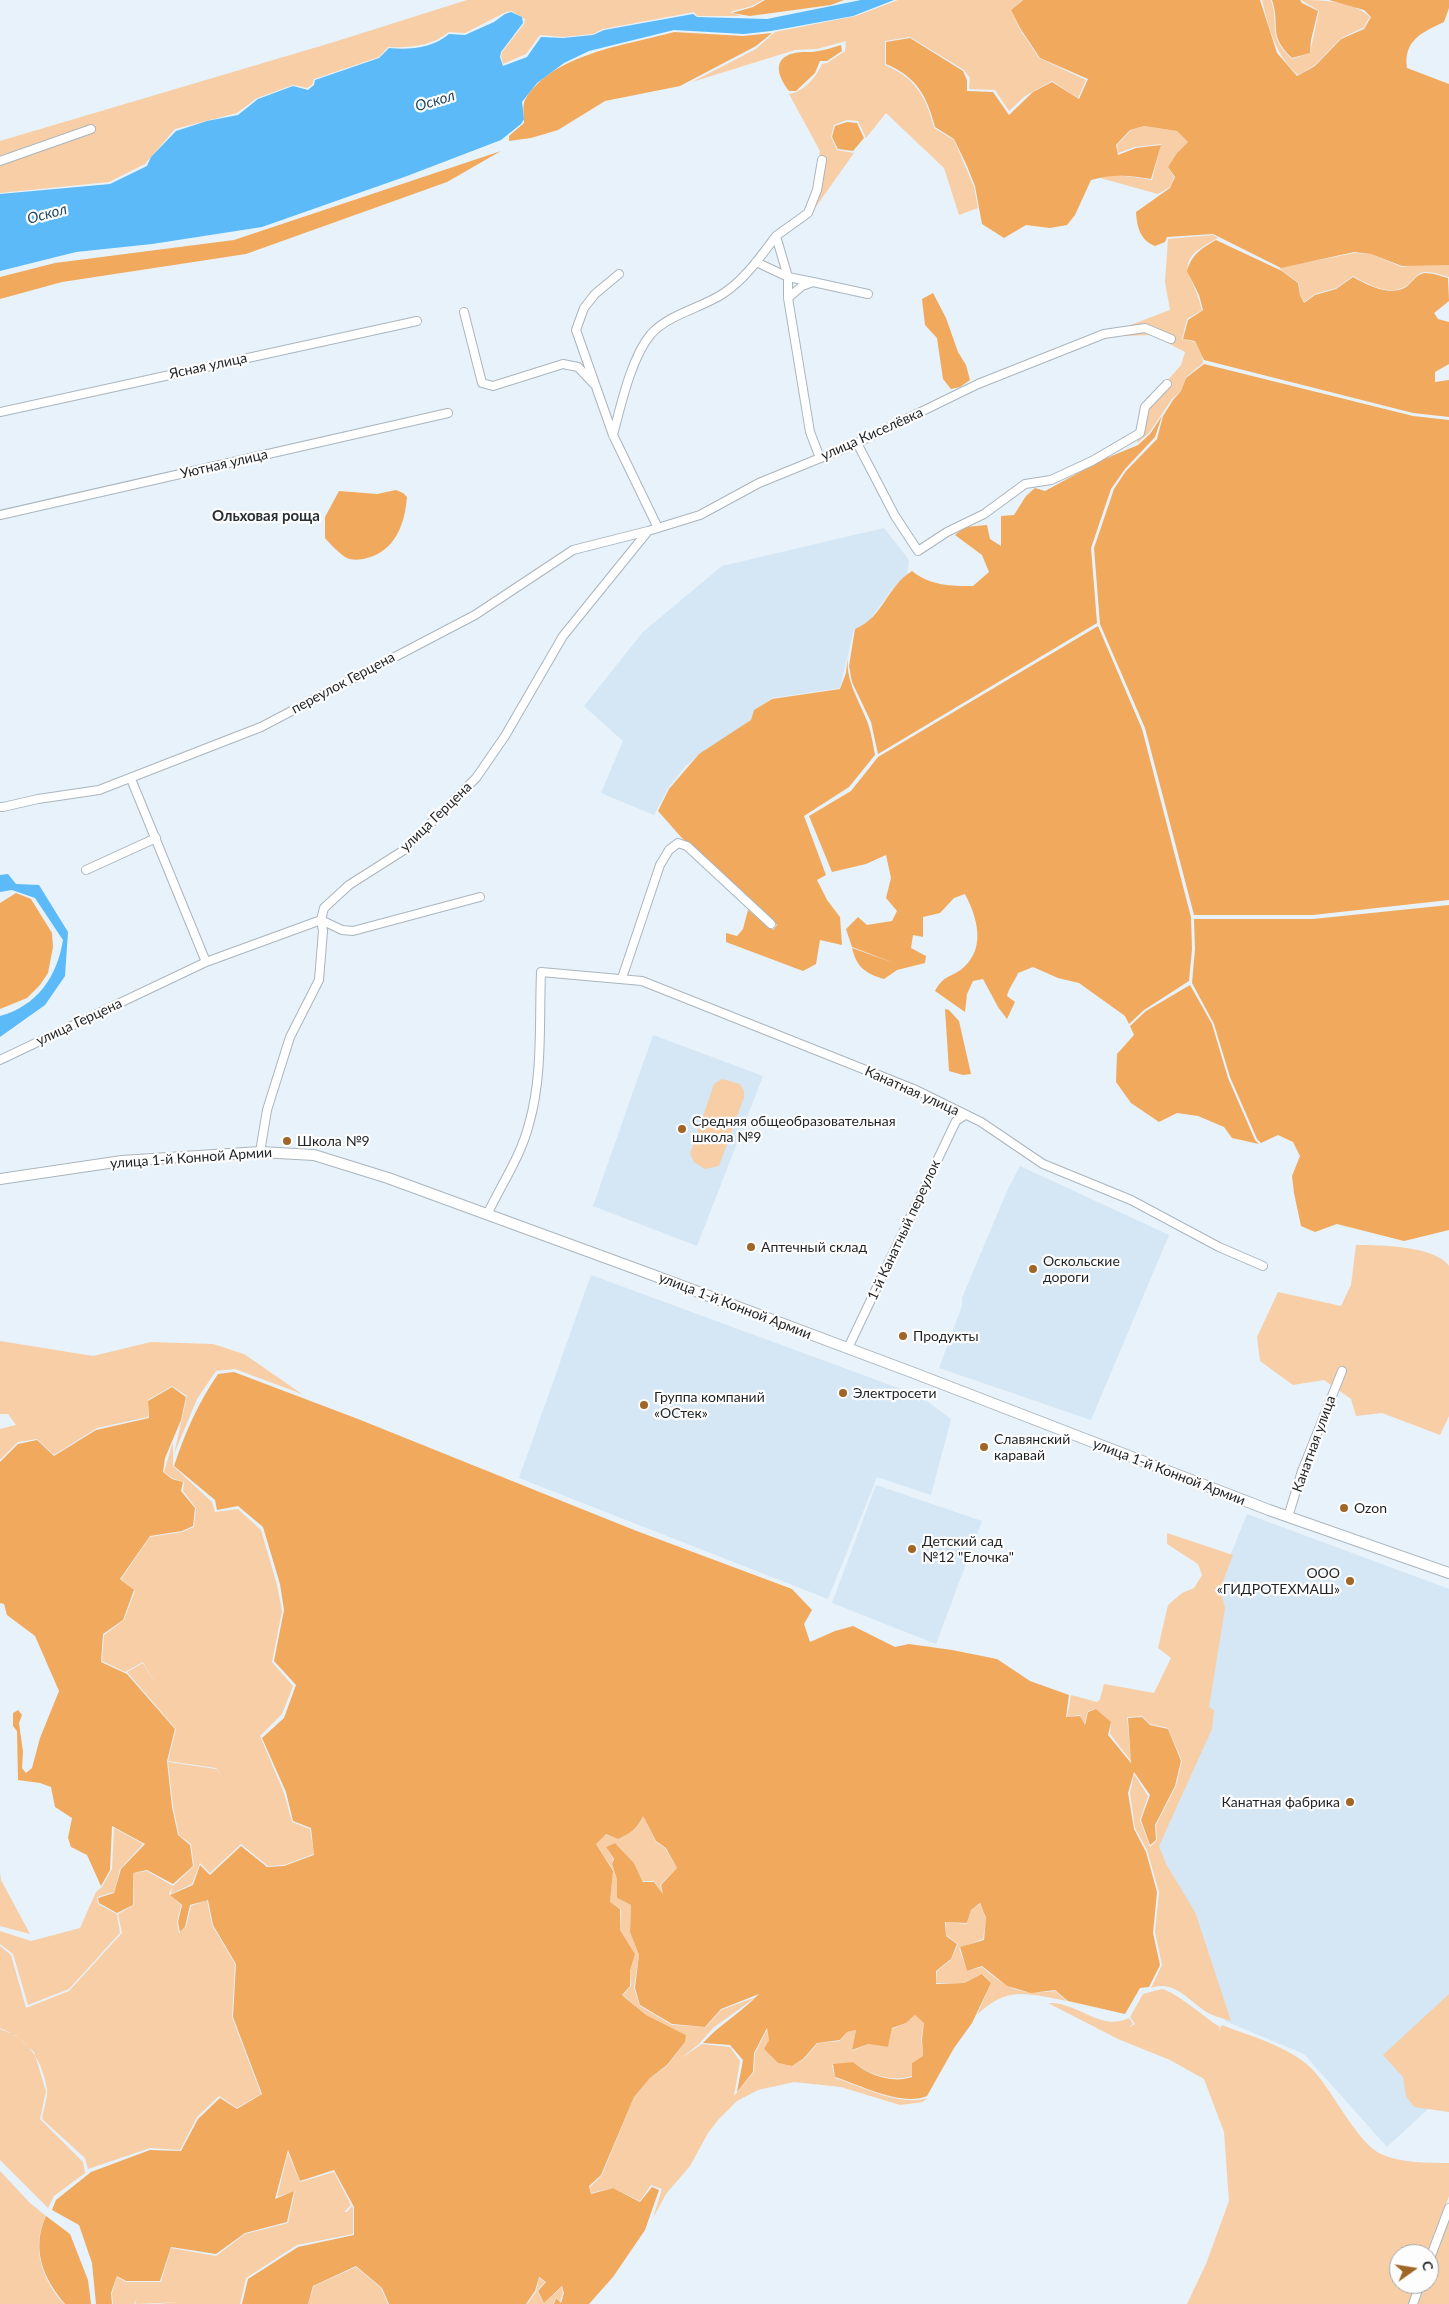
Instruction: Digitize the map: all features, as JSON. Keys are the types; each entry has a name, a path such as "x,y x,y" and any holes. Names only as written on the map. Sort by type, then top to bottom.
{"main road":[{"name":"улица 1-й Конной Армии","path":"0,1179 122,1161 260,1152 314,1155 351,1165 848,1348 1288,1517 1449,1573"}],"street":[{"path":"0,161 90,129"},
{"path":"613,435 625,388 651,334 669,321 725,293 756,262 776,236 808,213 817,190 822,160"},
{"path":"776,236 788,277 788,298 810,432 820,458"},
{"path":"756,262 788,277 868,294"},
{"path":"619,274 589,301 584,308 576,330 613,435 658,528"},
{"path":"788,298 802,286 813,282"},
{"path":"464,312 482,382 493,386 563,364 578,367 595,385"},
{"name":"Ясная улица","path":"0,412 416,321"},
{"name":"улица Киселёвка","path":"573,550 648,531 700,515 759,483 857,444 978,384 1104,334 1145,328 1171,339"},
{"path":"857,444 872,474 918,551 948,532 984,514 1025,484 1051,480 1092,461 1140,433 1145,407 1167,384"},
{"name":"Уютная улица","path":"0,514 448,414"},
{"name":"улица Герцена","path":"0,1060 206,962 321,920 324,908 349,885 404,850 476,778 505,736 563,636 648,531"},
{"name":"переулок Герцена","path":"0,806 4,808 38,798 99,790 261,727 475,616 573,550"},
{"path":"131,779 206,962"},
{"path":"86,870 156,838"},
{"path":"622,978 660,865 669,850 678,843 687,846 771,924"},
{"path":"321,920 342,930 353,931 480,897"},
{"path":"260,1152 267,1110 290,1037 319,980 323,931 321,920"},
{"name":"Канатная улица","path":"487,1215 517,1156 529,1126 537,1083 541,972 642,981 916,1090 981,1122 1042,1164 1131,1200 1219,1247 1263,1266"},
{"name":"1-й Канатный переулок","path":"848,1348 956,1121 965,1115"},
{"name":"Канатная улица","path":"1288,1517 1302,1471 1342,1371"},
{"path":"1435,2244 1449,2208"}],"shaded area":[{"path":"467,0 763,0 752,6 730,12 741,16 697,16 694,12 603,29 593,34 563,37 540,35 526,54 503,64 502,52 524,24 525,19 511,11 506,12 465,33 449,32 442,37 420,45 388,47 379,57 314,79 312,85 307,88 293,85 257,98 237,113 175,129 145,164 109,182 0,193 0,141 334,42"},
{"path":"765,0 844,0 831,5 750,16 732,13 753,7"},
{"path":"898,0 1022,0 1011,10 1019,28 1039,58 1086,80 1078,98 1052,81 1025,96 1009,111 995,90 969,89 970,78 964,70 910,37 885,41 885,65 912,82 923,97 934,128 954,140 974,187 978,208 959,215 944,168 886,113 866,138 858,121 847,120 834,125 831,137 837,150 854,153 810,215 820,151 789,94 800,90 813,79 822,64 827,63 845,51 846,41 817,49 795,50 692,82 756,49 775,32 856,16"},
{"path":"1023,0 1260,0 1277,53 1297,76 1315,66 1341,39 1364,29 1371,17 1364,10 1329,0 1449,0 1449,8 1444,22 1429,29 1411,44 1408,50 1407,68 1449,84 1449,265 1402,266 1371,254 1354,252 1281,268 1213,234 1167,237 1165,242 1155,246 1146,240 1140,232 1136,212 1170,188 1175,177 1168,167 1177,153 1188,142 1177,131 1144,126 1130,130 1116,145 1118,155 1136,148 1161,145 1151,179 1121,176 1091,180 1075,215 1067,225 1050,228 1026,225 1004,238 982,224 975,186 954,139 935,127 924,97 913,81 897,69 886,64 886,42 910,38 963,71 967,80 967,91 993,92 1009,115 1033,92 1052,82 1079,99 1088,79 1040,58 1020,28 1011,10"},
{"path":"1262,0 1271,0 1276,37 1284,51 1292,59 1310,53 1319,11 1301,0 1337,2 1355,8 1370,17 1363,28 1341,38 1315,65 1298,75 1278,50 1270,31"},
{"path":"1272,0 1300,0 1302,3 1318,11 1310,53 1292,58 1284,50 1277,36"},
{"path":"674,32 743,36 772,33 756,46 680,86 605,101 558,130 531,138 509,141 509,136 524,123 523,108 525,100 537,84 553,72 571,62 613,47"},
{"path":"841,45 842,51 827,61 820,61 815,73 796,91 789,91 780,74 779,69 782,59 787,55 795,53 815,52"},
{"path":"847,122 857,123 864,138 853,151 838,149 832,137 835,126"},
{"path":"1144,126 1177,131 1188,142 1177,153 1168,167 1174,177 1170,187 1158,194 1100,178 1120,176 1152,180 1161,144 1135,147 1118,153 1117,145 1131,130"},
{"path":"501,151 447,182 246,254 62,282 0,299 0,277 55,263 234,240"},
{"path":"1213,235 1218,238 1193,255 1189,262 1188,269 1202,310 1187,319 1182,339 1195,342 1202,355 1203,363 1186,377 1181,391 1172,399 1149,433 1137,443 1141,411 1181,365 1185,352 1152,335 1099,337 1170,310 1165,282 1168,239"},
{"path":"1216,240 1282,271 1298,283 1300,295 1304,303 1315,295 1336,289 1353,277 1379,289 1393,291 1406,287 1417,277 1425,273 1448,278 1449,301 1434,313 1438,319 1449,322 1449,364 1435,372 1435,382 1449,380 1449,417 1413,413 1204,360 1195,341 1183,339 1188,320 1203,310 1199,295 1187,271 1191,261 1198,252"},
{"path":"1354,253 1371,254 1402,267 1421,264 1449,265 1449,277 1432,272 1422,272 1404,287 1385,290 1353,276 1336,288 1315,294 1304,302 1300,294 1299,283 1279,268"},
{"path":"933,293 946,318 958,352 966,365 970,380 960,387 951,389 943,379 937,338 925,325 922,299"},
{"path":"1204,364 1413,416 1449,420 1449,900 1313,915 1194,915 1145,728 1100,624 1094,548 1114,489 1126,471 1157,439 1163,416 1181,391 1186,378"},
{"path":"1162,416 1155,437 1125,469 1111,489 1091,548 1097,623 878,754 871,722 852,682 849,666 855,629 865,624 879,610 896,585 912,571 926,580 934,582 973,586 989,572 982,555 955,535 965,527 987,525 990,539 1001,546 1001,516 1014,515 1026,496 1035,488 1045,491 1102,460 1138,445 1150,434"},
{"path":"396,490 407,497 406,507 397,535 385,549 367,558 359,560 350,559 340,553 325,538 325,517 339,491 377,494"},
{"path":"884,528 909,560 907,574 891,590 868,623 854,629 840,688 772,698 754,710 751,720 699,754 685,767 668,788 654,815 601,793 623,741 584,706 643,632 722,566"},
{"path":"1098,626 1142,729 1191,917 1192,949 1189,981 1144,1010 1129,1024 1125,1016 1079,983 1058,978 1033,967 1018,973 1011,987 1007,996 1015,1002 1007,1019 998,1007 983,979 973,981 967,994 965,1012 935,991 945,979 964,967 971,959 975,950 977,941 976,922 965,894 954,898 940,913 923,917 923,937 913,935 911,948 926,956 925,963 897,970 884,979 867,972 859,965 852,948 897,964 852,947 846,929 858,917 867,925 892,921 897,911 886,898 891,878 886,855 866,864 832,872 809,816 851,791 878,757"},
{"path":"848,655 850,681 868,725 875,755 849,787 804,816 826,875 817,880 827,900 840,917 842,945 820,940 816,964 803,971 726,942 726,933 737,936 743,929 748,910 773,930 777,925 681,837 658,811 669,789 699,754 751,720 754,710 772,699 840,689 846,673"},
{"path":"16,893 31,899 52,933 53,947 48,973 40,985 27,998 0,1009 0,903"},
{"path":"1449,905 1449,1230 1404,1241 1337,1224 1315,1232 1301,1226 1292,1176 1300,1156 1293,1142 1278,1135 1261,1143 1257,1139 1230,1077 1214,1024 1192,983 1195,949 1194,919 1313,919"},
{"path":"1190,985 1212,1024 1228,1078 1255,1140 1259,1144 1232,1138 1224,1127 1198,1116 1177,1113 1159,1122 1131,1103 1116,1082 1117,1054 1134,1035 1130,1026 1146,1011"},
{"path":"945,1009 949,1010 959,1021 971,1074 963,1075 949,1071"},
{"name":"Средняя общеобразовательная школа №9","path":"653,1035 763,1076 697,1246 593,1206"},
{"path":"722,1079 740,1084 744,1091 744,1097 719,1166 705,1169 694,1162 690,1154 714,1084"},
{"path":"1020,1166 1169,1235 1091,1420 939,1368 962,1306 962,1298 1007,1191"},
{"path":"1356,1245 1392,1246 1420,1251 1442,1259 1449,1266 1449,1416 1440,1435 1382,1413 1356,1416 1351,1399 1324,1380 1293,1385 1260,1361 1257,1337 1278,1292 1341,1306 1351,1285"},
{"path":"591,1275 920,1396 951,1419 931,1495 877,1477 828,1599 519,1478"},
{"path":"0,1341 93,1356 151,1342 213,1344 244,1354 302,1394 235,1369 216,1371 197,1399 174,1454 187,1396 172,1386 148,1400 148,1417 97,1428 54,1455 37,1439 18,1442 0,1460 0,1429 16,1425 8,1414 0,1414"},
{"path":"234,1372 358,1419 634,1530 792,1589 812,1610 804,1624 810,1642 835,1631 853,1626 895,1647 909,1644 997,1659 1030,1681 1069,1695 1066,1717 1080,1716 1085,1725 1088,1712 1096,1709 1111,1722 1108,1735 1131,1763 1128,1718 1142,1717 1150,1725 1168,1729 1181,1761 1175,1786 1155,1825 1156,1840 1150,1845 1141,1820 1150,1795 1134,1772 1128,1793 1134,1829 1146,1852 1157,1892 1153,1933 1160,1965 1149,1987 1140,1988 1125,2014 1068,2001 1055,1990 1031,1993 1007,1986 982,1966 967,1971 960,1947 984,1940 986,1918 980,1903 971,1910 967,1923 945,1922 946,1936 957,1944 951,1959 936,1971 936,1984 964,1983 982,1974 991,1983 972,2023 954,2048 927,2096 917,2099 906,2099 881,2094 835,2077 833,2064 853,2062 866,2071 888,2079 912,2077 912,2063 923,2056 922,2039 924,2023 915,2015 906,2023 892,2028 888,2047 868,2044 852,2050 856,2030 847,2032 840,2040 817,2043 803,2059 792,2066 778,2063 764,2049 769,2040 767,2028 754,2053 753,2072 737,2092 743,2060 730,2045 703,2043 759,1994 721,2009 705,2027 672,2024 640,2005 635,1988 639,1955 630,1932 631,1905 617,1898 617,1879 612,1864 614,1859 606,1847 615,1843 634,1863 643,1882 654,1882 663,1894 661,1885 677,1868 666,1848 656,1841 643,1816 636,1827 627,1835 618,1839 606,1834 596,1844 613,1871 610,1902 620,1909 620,1930 635,1954 630,1971 630,1986 622,1995 646,2015 686,2035 685,2042 667,2065 650,2078 634,2097 601,2175 589,2186 591,2194 613,2188 640,2202 652,2187 659,2190 645,2230 613,2277 589,2304 554,2304 556,2298 561,2303 564,2293 562,2286 544,2303 538,2291 546,2282 539,2277 535,2291 526,2304 389,2304 382,2288 356,2266 313,2286 308,2304 242,2304 248,2279 298,2247 354,2235 354,2207 334,2170 300,2181 288,2150 275,2199 294,2191 287,2222 245,2233 216,2254 171,2247 160,2281 126,2281 117,2276 111,2293 112,2304 96,2304 92,2263 79,2225 52,2210 56,2200 91,2172 150,2150 181,2151 198,2119 220,2098 237,2109 262,2094 233,2017 236,1964 213,1925 208,1900 190,1905 185,1927 180,1932 178,1922 182,1905 170,1895 193,1885 200,1865 210,1875 241,1846 267,1867 284,1866 314,1855 311,1828 293,1821 286,1792 262,1738 284,1718 296,1685 274,1661 284,1610 280,1584 263,1527 238,1506 217,1510 215,1500 174,1466 204,1396 218,1374"},
{"path":"172,1387 186,1397 181,1420 165,1458 163,1472 172,1479 183,1482 181,1491 195,1508 193,1526 182,1531 150,1536 120,1579 134,1590 123,1620 103,1634 101,1662 127,1674 175,1729 167,1761 172,1807 178,1835 190,1845 193,1866 173,1884 147,1870 133,1873 133,1905 117,1913 99,1903 98,1898 114,1893 121,1869 145,1844 112,1826 110,1870 101,1886 87,1855 71,1847 68,1838 72,1818 55,1807 51,1787 40,1783 18,1780 17,1731 13,1726 13,1713 18,1710 22,1715 19,1723 23,1752 22,1768 26,1773 32,1768 40,1738 59,1691 35,1636 7,1615 4,1604 0,1603 0,1462 18,1444 37,1440 54,1456 96,1430 149,1418 148,1401"},
{"path":"173,1442 173,1466 212,1502 215,1512 238,1509 261,1530 277,1585 282,1611 272,1662 293,1686 282,1714 260,1736 284,1793 292,1822 310,1829 314,1854 284,1865 268,1866 241,1844 210,1873 200,1863 192,1884 171,1894 172,1887 169,1894 181,1905 177,1922 179,1933 186,1927 191,1906 207,1900 212,1925 235,1964 232,2017 261,2094 237,2108 219,2096 197,2117 180,2150 150,2148 88,2169 85,2158 42,2119 47,2089 45,2078 37,2059 26,2044 0,2028 0,1946 11,1955 26,2008 69,1991 122,1933 118,1914 134,1905 133,1873 147,1871 173,1886 194,1866 191,1844 179,1835 173,1806 168,1762 216,1769 222,1777 216,1768 168,1761 176,1729 127,1672 143,1663 159,1690 143,1662 125,1672 102,1661 104,1635 124,1620 135,1591 121,1579 150,1537 182,1532 194,1527 196,1508 183,1491 184,1482 172,1478 164,1472"},
{"name":"Детский сад №12 \"Елочка\"","path":"876,1485 982,1521 936,1644 832,1603"},
{"path":"1247,1514 1449,1589 1449,1997 1429,2108 1387,2147 1304,2054 1225,2021 1194,1926 1155,1846 1206,1725 1218,1586"},
{"path":"1167,1533 1233,1555 1220,1589 1225,1608 1209,1707 1214,1710 1212,1729 1159,1846 1166,1864 1195,1912 1231,2021 1208,2013 1186,1996 1173,1989 1159,1986 1151,1988 1162,1965 1155,1932 1159,1892 1147,1850 1135,1828 1130,1793 1134,1774 1148,1796 1140,1820 1150,1847 1157,1840 1156,1825 1176,1786 1182,1761 1168,1728 1150,1724 1142,1716 1127,1717 1131,1761 1110,1734 1111,1722 1096,1709 1088,1711 1084,1725 1080,1715 1067,1717 1071,1695 1097,1702 1100,1699 1104,1684 1154,1693 1171,1658 1158,1648 1168,1605 1182,1593 1194,1588 1202,1575 1198,1564 1167,1544"},
{"path":"643,1816 656,1842 665,1848 677,1868 660,1885 663,1894 654,1881 643,1881 634,1863 615,1843 606,1847 613,1859 612,1865 617,1879 617,1898 631,1905 630,1932 639,1955 634,1988 640,2006 672,2025 706,2027 721,2010 756,1997 713,2028 699,2044 680,2059 702,2044 730,2047 740,2061 734,2096 754,2072 755,2053 767,2030 769,2040 764,2049 778,2063 792,2066 804,2059 818,2043 840,2041 847,2032 856,2030 852,2051 868,2044 888,2047 892,2029 906,2023 915,2015 924,2023 921,2039 923,2056 912,2063 912,2076 888,2078 873,2074 853,2062 832,2065 835,2078 868,2090 905,2100 927,2098 923,2102 900,2105 841,2087 794,2082 758,2090 737,2101 719,2119 708,2133 690,2166 666,2194 653,2218 662,2189 651,2185 640,2201 613,2188 591,2193 590,2187 602,2175 634,2097 650,2078 667,2066 685,2042 686,2035 646,2015 623,1995 631,1986 630,1972 635,1954 620,1930 621,1909 610,1902 613,1870 596,1844 605,1834 618,1839 627,1835 634,1830"},
{"path":"114,1828 143,1844 120,1869 114,1892 97,1897 98,1904 117,1914 120,1933 69,1989 28,2005 13,1954 0,1944 0,1931 31,1941 80,1928 96,1892 102,1887 112,1869"},
{"path":"0,1872 1,1880 30,1934 0,1926"},
{"path":"980,1904 986,1919 983,1939 959,1948 967,1971 982,1967 1007,1986 1032,1992 1055,1991 1067,2001 1030,1994 1019,1994 999,1999 988,2005 977,2015 991,1983 983,1974 963,1983 936,1983 937,1971 951,1960 958,1944 946,1935 946,1922 967,1924 971,1910"},
{"path":"1162,1989 1168,1991 1220,2027 1218,2032 1222,2025 1281,2048 1302,2060 1319,2077 1363,2139 1381,2154 1405,2161 1449,2163 1449,2196 1431,2244 1389,2244 1389,2294 1412,2294 1409,2304 1187,2304 1206,2264 1229,2201 1224,2132 1204,2079 1170,2060 1118,2039 1048,2003 1069,2006 1098,2019 1108,2021 1129,2018 1133,2024 1130,2027 1135,2024 1130,2017 1143,1994"},
{"path":"1449,1994 1449,2112 1414,2107 1406,2096 1403,2077 1383,2055"},
{"path":"0,2029 15,2035 34,2052 46,2091 40,2119 83,2162 85,2173 54,2196 48,2208 0,2160"},
{"path":"288,2153 300,2182 334,2172 351,2205 344,2212 347,2212 352,2206 353,2208 353,2234 297,2245 246,2278 240,2304 154,2304 183,2302 135,2304 137,2298 134,2304 113,2304 112,2293 117,2277 126,2282 161,2282 171,2248 216,2256 245,2234 288,2223 295,2191 277,2197"},
{"path":"0,2171 30,2203 46,2216 39,2239 41,2262 49,2284 64,2304 0,2304"},
{"path":"46,2216 70,2234 88,2280 91,2304 65,2304 45,2273 40,2251 40,2240"},
{"path":"1449,2221 1449,2304 1418,2304 1422,2294 1439,2294 1439,2248"},
{"path":"356,2267 381,2288 388,2304 308,2304 314,2286"},
{"path":"539,2278 545,2282 537,2291 544,2303 562,2287 563,2293 560,2302 556,2297 553,2304 527,2304 536,2292"}],"water":[{"name":"Оскол","path":"861,0 894,0 853,16 771,31 744,34 674,30 589,51 564,63 537,83 522,102 524,119 521,124 501,140 407,176 262,227 152,244 76,252 0,271 0,194 110,184 147,166 151,157 176,131 207,121 238,115 258,99 293,86 308,90 314,85 315,80 379,58 389,48 421,47 443,39 449,34 465,35 511,12 522,17 523,23 501,52 500,57 503,66 527,57 541,37 563,38 593,35 604,30 693,14 697,17 767,19"},
{"path":"8,874 16,884 39,885 68,932 65,976 45,1005 0,1037 0,1016 25,1005 43,988 56,966 63,940 35,898 12,890 0,892 0,875"}],"place":[{"name":"Средняя общеобразовательная школа №9","path":"682,1129"},
{"name":"Школа №9","path":"287,1141"},
{"name":"Аптечный склад","path":"751,1247"},
{"name":"Оскольские дороги","path":"1033,1269"},
{"name":"Продукты","path":"903,1336"},
{"name":"Электросети","path":"843,1393"},
{"name":"Группа компаний «ОСтек»","path":"644,1405"},
{"name":"Славянский каравай","path":"984,1447"},
{"name":"Ozon","path":"1344,1508"},
{"name":"Детский сад №12 \"Елочка\"","path":"912,1549"},
{"name":"ООО «ГИДРОТЕХМАШ»","path":"1350,1581"},
{"name":"Канатная фабрика","path":"1350,1802"}],"district":[{"name":"Ольховая роща","path":"266,516"}]}
